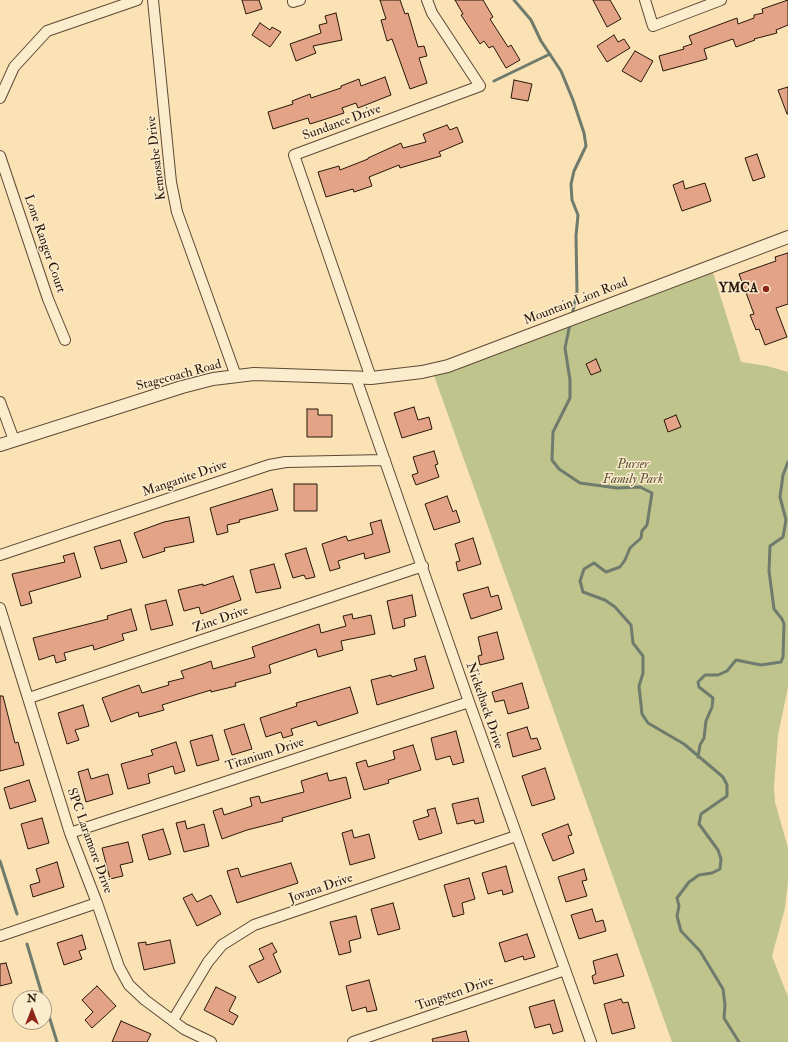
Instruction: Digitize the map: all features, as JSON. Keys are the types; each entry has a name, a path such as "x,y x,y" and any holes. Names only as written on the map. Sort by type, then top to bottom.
{"street":[{"path":"0,98 14,67 47,32 137,0"},
{"name":"Kemosabe Drive","path":"153,0 171,182 177,212 236,376"},
{"path":"293,0 293,2 300,0"},
{"name":"Sundance Drive","path":"371,378 294,155 480,86 432,13 427,0"},
{"path":"645,0 653,26 721,0"},
{"name":"Lone Ranger Court","path":"0,156 46,292 65,340"},
{"name":"Mountain Lion Road","path":"371,378 422,372 448,366 788,237"},
{"name":"Stagecoach Road","path":"0,445 182,387 236,376 254,374 371,378"},
{"name":"Nickelback Drive","path":"356,378 423,566 516,836 591,1042"},
{"path":"0,402 14,440"},
{"name":"Manganite Drive","path":"0,555 269,465 286,462 385,460"},
{"name":"Zinc Drive","path":"28,698 423,566"},
{"name":"SPC Laramore Drive","path":"0,608 70,833 97,903 119,967 129,985 145,1000 184,1029 211,1042"},
{"name":"Titanium Drive","path":"70,833 469,702"},
{"name":"Jovana Drive","path":"173,1020 208,962 222,945 254,925 516,836"},
{"path":"0,936 97,903"},
{"name":"Tungsten Drive","path":"353,1042 565,970"}],"green space":[{"name":"Purser Family Park","path":"711,266 741,362 767,366 788,372 788,687 778,735 774,787 775,802 788,848 788,881 785,908 772,956 788,997 788,1042 672,1042 432,370"}],"building":[{"path":"242,0 259,0 262,9 246,14"},
{"path":"380,0 400,0 405,14 408,13 418,47 424,46 427,56 419,58 427,83 410,89 392,39 387,41 381,20 386,19"},
{"path":"455,0 483,0 493,17 490,19 508,47 511,45 520,60 506,68 493,46 489,48 484,41 480,44 461,15 463,14"},
{"path":"593,0 610,0 621,19 607,27"},
{"path":"788,0 788,25 776,30 777,33 754,39 755,40 736,47 733,39 704,49 707,59 663,71 659,56 684,49 683,47 692,44 689,36 737,18 738,24 754,18 754,15 763,13 762,9"},
{"path":"336,13 342,40 313,46 316,53 296,61 290,44 321,33 319,25 327,23 325,16"},
{"path":"260,23 270,30 272,27 281,32 270,47 252,35"},
{"path":"614,35 618,42 624,39 630,48 607,62 597,46"},
{"path":"635,51 653,61 641,82 622,71"},
{"path":"385,77 391,95 358,108 356,103 342,108 344,113 310,124 308,118 273,129 268,112 293,104 292,101 310,94 311,98 341,88 341,86 359,79 361,86"},
{"path":"514,80 532,84 528,101 511,98"},
{"path":"788,87 788,114 787,114 778,90"},
{"path":"447,125 450,130 457,127 463,142 439,152 441,156 400,168 399,165 369,177 372,186 354,192 353,189 326,197 318,172 339,166 340,170 368,159 401,143 403,148 426,142 423,134"},
{"path":"757,154 765,177 753,181 745,158"},
{"path":"683,181 685,189 705,183 711,201 682,211 673,185"},
{"name":"YMCA","path":"788,253 788,304 776,308 787,337 765,345 759,329 756,330 750,315 754,314 739,274 776,261 775,257"},
{"path":"596,359 601,371 591,375 586,364"},
{"path":"414,407 418,420 429,417 432,429 402,438 394,413"},
{"path":"307,409 318,409 318,415 332,415 332,437 307,437"},
{"path":"676,415 681,427 668,432 664,420"},
{"path":"434,451 438,464 435,465 439,477 416,485 412,475 418,473 413,457"},
{"path":"294,484 317,484 317,511 294,511"},
{"path":"272,489 278,510 239,520 240,522 227,525 228,532 217,535 210,508"},
{"path":"447,496 453,512 456,510 460,522 434,530 425,504"},
{"path":"189,517 194,542 164,548 165,551 143,558 134,533 164,522"},
{"path":"381,520 390,552 365,559 364,553 338,561 340,568 330,571 322,544 346,536 348,541 373,534 370,523"},
{"path":"473,538 481,564 458,571 456,562 460,561 455,544"},
{"path":"120,540 127,562 101,569 94,547"},
{"path":"306,548 315,577 306,579 304,575 293,578 285,554"},
{"path":"74,553 81,577 29,592 32,603 21,606 12,574 65,562 63,556"},
{"path":"274,564 281,588 256,593 250,570"},
{"path":"233,576 241,600 201,614 199,607 184,611 178,590 203,584 203,586"},
{"path":"488,587 491,597 498,595 502,609 471,619 463,594"},
{"path":"412,595 416,616 404,619 405,626 393,629 387,601"},
{"path":"166,600 173,625 151,630 145,605"},
{"path":"131,609 137,630 122,634 124,640 94,650 93,645 64,653 66,660 56,663 54,655 39,660 33,638 108,619 107,616"},
{"path":"352,614 353,619 371,615 375,634 341,641 343,650 318,657 316,649 269,665 271,673 235,683 236,686 211,692 211,690 162,705 164,710 139,717 138,712 111,722 102,698 139,685 142,693 169,685 168,682 184,678 181,671 211,661 213,669 255,657 252,647 319,624 321,633 346,626 343,616"},
{"path":"497,632 504,659 480,665 478,656 482,655 478,637"},
{"path":"425,656 434,688 377,705 371,680 391,675 392,677 417,670 414,659"},
{"path":"522,683 529,708 508,714 504,700 495,702 492,692"},
{"path":"350,687 358,713 318,726 316,721 291,729 293,735 283,738 281,732 266,737 260,718 297,706 296,703"},
{"path":"0,696 3,696 15,743 18,742 24,765 0,771"},
{"path":"83,705 89,726 75,730 79,740 67,744 58,713"},
{"path":"244,724 252,749 232,755 224,730"},
{"path":"527,727 531,739 537,738 541,749 513,757 507,733"},
{"path":"456,731 464,762 453,765 450,756 436,760 431,738"},
{"path":"212,735 219,760 197,766 190,741"},
{"path":"176,742 185,771 175,774 173,766 148,774 150,783 128,789 121,764 153,755 151,750"},
{"path":"413,745 421,770 388,780 389,783 364,790 356,763 366,760 368,767 395,759 393,751"},
{"path":"545,768 555,799 532,806 522,776"},
{"path":"88,769 91,779 108,774 113,794 86,802 78,772"},
{"path":"327,773 329,781 346,777 351,798 282,818 283,821 247,830 222,839 213,811 222,808 224,815 252,806 250,798 259,796 261,803 304,792 301,781"},
{"path":"29,780 36,801 10,809 4,788"},
{"path":"478,798 484,822 475,824 474,820 457,824 452,804"},
{"path":"435,808 442,833 419,840 413,821 429,816 427,810"},
{"path":"42,818 49,843 28,849 21,824"},
{"path":"185,821 187,829 204,824 209,846 184,852 176,823"},
{"path":"568,824 572,835 568,836 574,853 553,861 542,834"},
{"path":"163,829 171,854 149,860 142,835"},
{"path":"352,830 354,838 369,834 375,858 350,865 342,833"},
{"path":"128,842 133,862 120,865 123,876 110,879 102,848"},
{"path":"57,862 64,887 33,897 30,885 40,882 36,869"},
{"path":"291,863 298,883 237,903 227,871 238,868 241,877"},
{"path":"506,866 513,892 503,895 502,890 488,894 482,873"},
{"path":"584,869 587,880 582,881 587,896 566,902 558,877"},
{"path":"469,878 475,899 462,903 464,914 453,917 444,885"},
{"path":"192,894 197,902 211,895 221,914 197,926 183,898"},
{"path":"393,903 400,929 378,935 371,909"},
{"path":"592,909 596,922 603,920 606,931 579,939 571,915"},
{"path":"356,916 361,938 349,941 351,952 339,955 330,922"},
{"path":"527,934 535,957 524,960 523,956 505,962 499,943"},
{"path":"82,935 86,949 79,951 82,959 64,965 57,943"},
{"path":"170,940 175,963 144,970 138,943 146,942 146,945"},
{"path":"272,943 277,952 273,954 281,972 258,983 249,966 264,959 259,949"},
{"path":"617,954 624,976 594,984 592,976 596,974 593,961"},
{"path":"6,963 12,983 0,986 0,964"},
{"path":"369,980 377,1010 367,1012 366,1007 352,1011 346,986"},
{"path":"97,986 116,1006 92,1028 85,1020 93,1012 82,1000"},
{"path":"216,987 236,997 229,1011 238,1016 233,1025 204,1010"},
{"path":"621,999 623,1003 628,1002 635,1028 612,1034 604,1004"},
{"path":"554,1000 563,1031 553,1034 550,1024 535,1028 529,1007"},
{"path":"121,1021 151,1034 147,1042 112,1042"},
{"path":"466,1031 469,1042 433,1042 432,1039"}],"waterway":[{"path":"514,0 531,20 541,41 561,71 584,133 586,146 574,171 571,184 572,200 578,215 576,236 577,293 572,315"},
{"path":"494,81 550,54"},
{"path":"570,324 565,348 570,380 570,398 553,432 552,460 559,469 580,483 617,488 640,487 652,493 647,525 642,531 641,538 630,548 620,567 606,572 594,563 584,569 580,581 583,592 605,600 615,607 631,625 633,643 643,656 643,673 639,686 642,714 648,723 684,744 723,777 727,785 727,796 701,814 699,824 718,850 721,859 720,869 712,873 699,875 689,882 677,898 679,906 677,916 681,931 700,951 723,989 725,1005 724,1018 739,1042"},
{"path":"698,757 700,745 704,738 706,721 712,707 713,698 699,687 698,682 705,675 718,675 727,671 736,660 761,665 781,662 783,657 784,624 774,609 769,571 770,546 783,537 786,520 780,497 783,475 788,462"},
{"path":"0,861 17,914"},
{"path":"27,944 41,990"},
{"path":"52,1026 57,1042"}],"place":[{"name":"YMCA","path":"766,289"}]}
